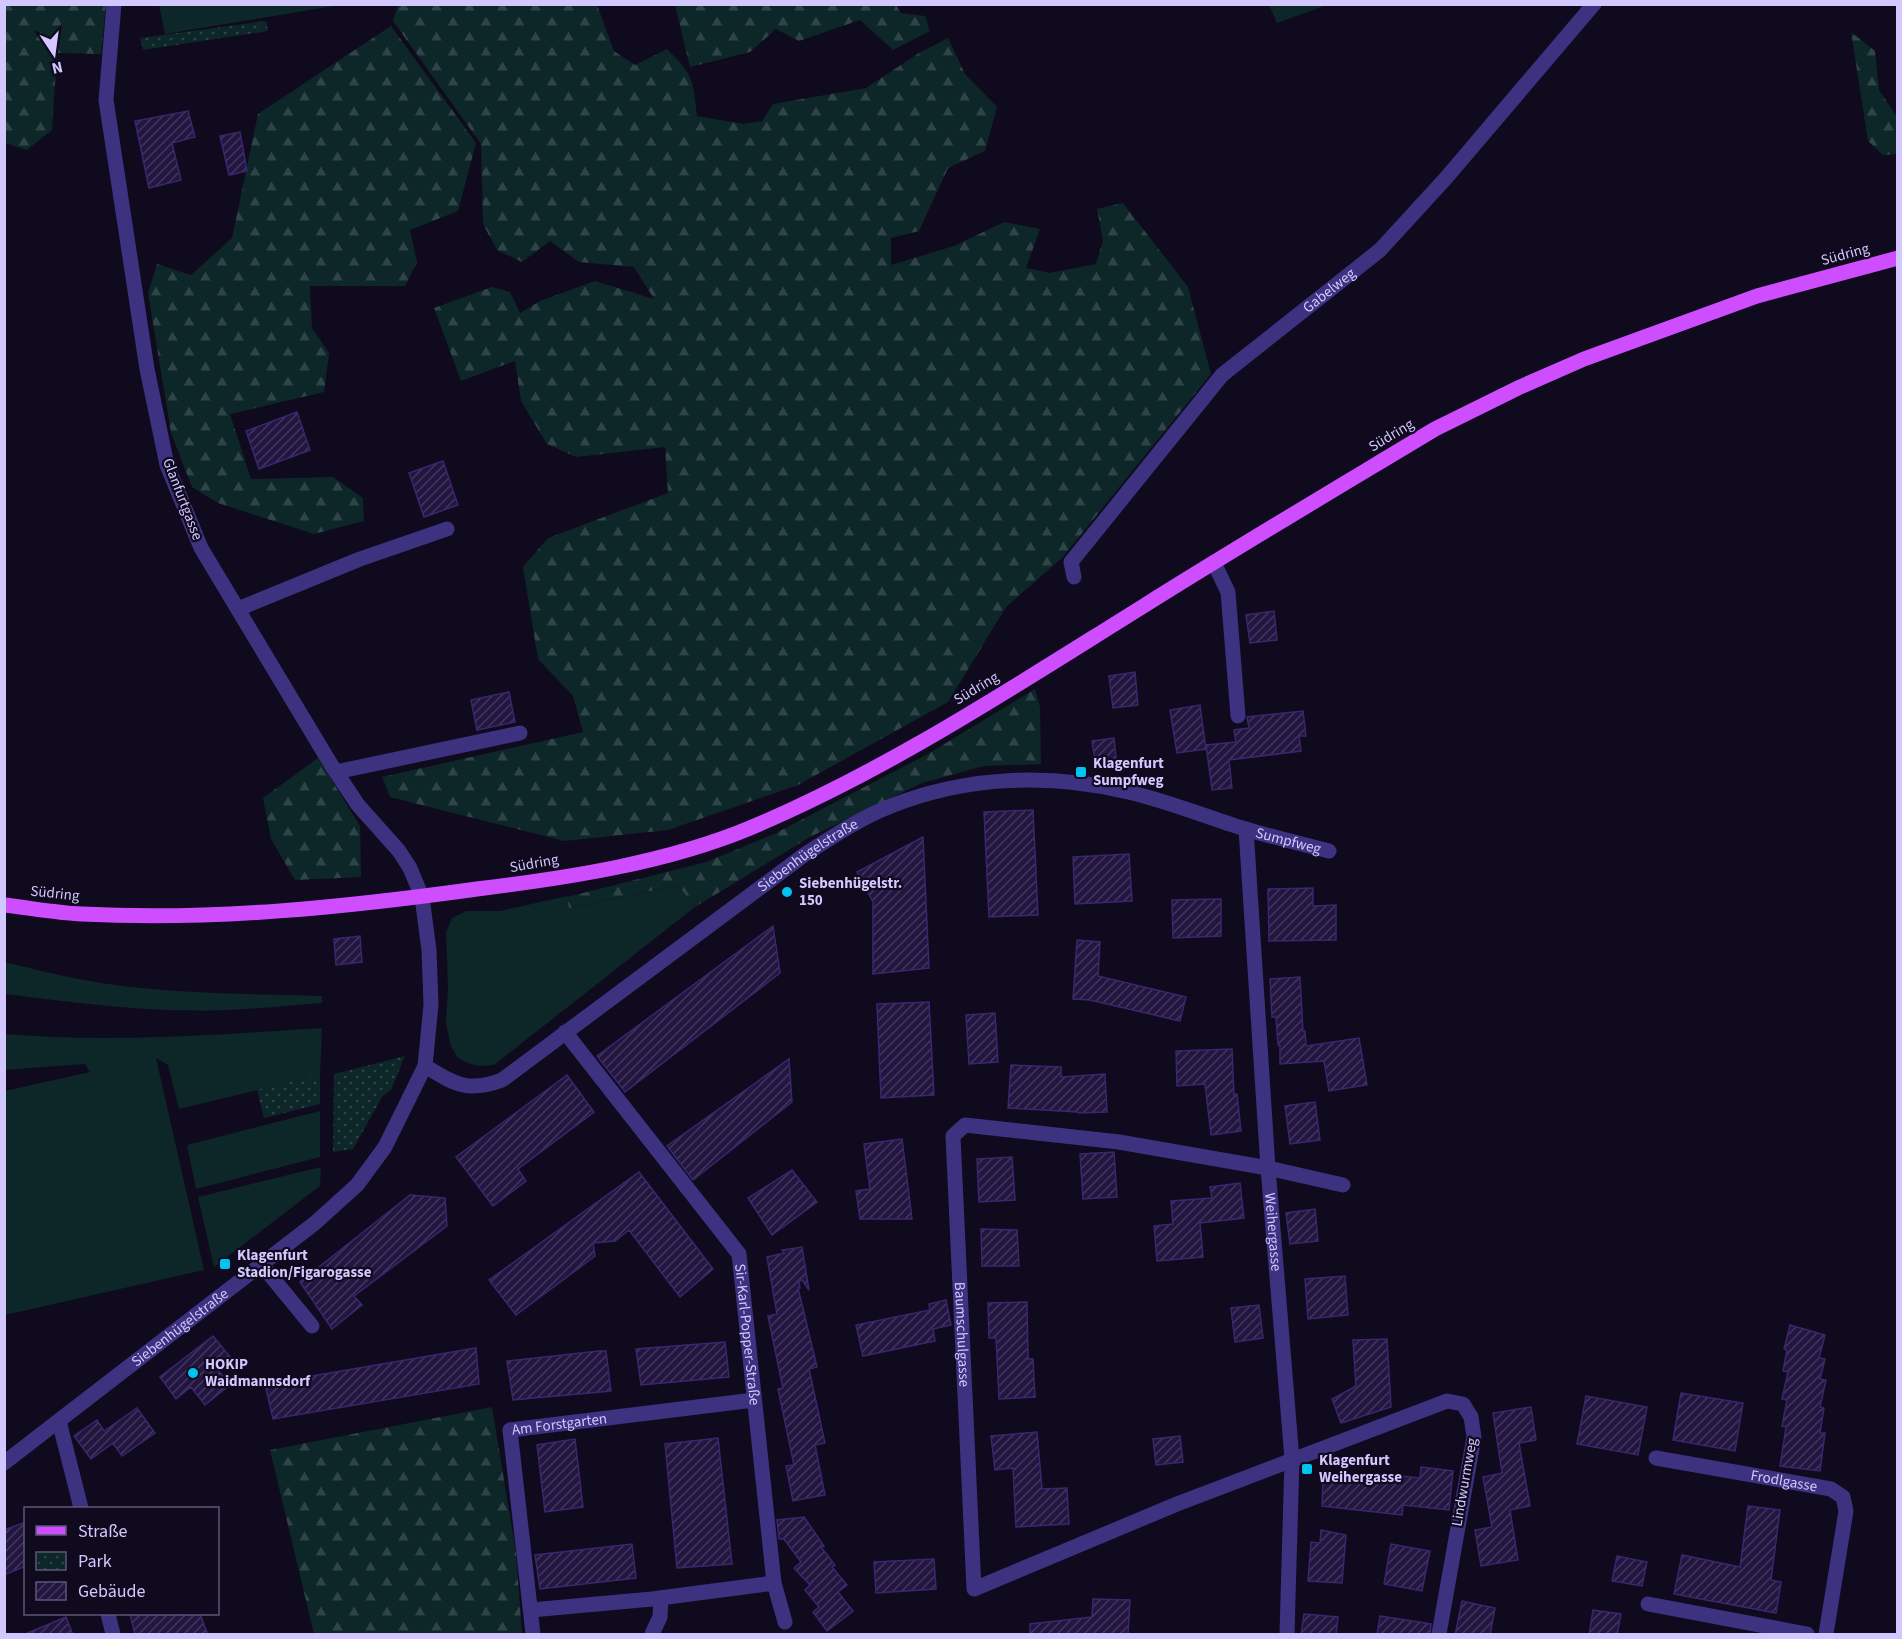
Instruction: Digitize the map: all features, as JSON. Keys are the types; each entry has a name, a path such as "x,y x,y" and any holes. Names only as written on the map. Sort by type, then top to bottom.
{"main road":[{"name":"Südring","path":"4,905 80,914 170,916 286,910 422,897 532,882 666,856 747,829 835,789 933,735 1435,429 1520,387 1584,359 1757,296 1898,258"}],"street":[{"name":"Glanfurtgasse","path":"114,4 106,100 147,369 167,465 201,548 336,772 358,806 399,851 410,868 422,897"},
{"name":"Gabelweg","path":"1074,577 1071,562 1222,375 1380,250 1446,178 1594,4"},
{"path":"238,609 350,563 447,529"},
{"path":"1214,563 1228,592 1238,716"},
{"path":"336,772 520,733"},
{"name":"Siebenhügelstraße","path":"425,1066 467,1087 484,1086 502,1080 804,855 847,828 890,806 933,791 997,780 1048,780 1093,785 1129,792 1246,829"},
{"name":"Sumpfweg","path":"1246,829 1329,851"},
{"name":"Weihergasse","path":"1246,829 1268,1168 1292,1459 1287,1635"},
{"name":"Siebenhügelstraße","path":"4,1463 315,1223 357,1185 385,1147 425,1066 431,1005 429,950 422,897"},
{"name":"Sir-Karl-Popper-Straße","path":"565,1032 739,1254 774,1583 785,1622"},
{"name":"Baumschulgasse","path":"1292,1459 1177,1504 974,1589 953,1136 965,1125 1119,1142 1268,1168 1342,1185"},
{"path":"261,1263 312,1326"},
{"name":"Am Forstgarten","path":"533,1635 510,1430 753,1400"},
{"name":"Lindwurmweg","path":"1292,1459 1447,1401 1463,1404 1471,1417 1474,1437 1439,1635"},
{"path":"59,1421 80,1507"},
{"name":"Frodlgasse","path":"1656,1458 1831,1489 1843,1497 1846,1511 1826,1635"},
{"path":"531,1610 661,1598 774,1583"},
{"path":"652,1635 660,1617 661,1598"},
{"path":"1648,1604 1807,1635"},
{"path":"108,1615 113,1635"}],"green space":[{"path":"5,4 106,5 101,54 57,53 52,130 27,150 5,143"},
{"path":"159,4 340,5 165,34"},
{"path":"398,5 597,5 614,51 635,65 667,49 683,65 691,79 697,116 743,124 762,121 773,104 866,88 919,53 948,38 965,74 997,107 985,151 948,168 919,231 891,238 891,265 954,246 1004,222 1040,229 1026,268 1050,273 1096,264 1103,240 1097,209 1123,203 1188,287 1211,374 1062,558 1006,607 948,702 798,785 668,830 564,841 390,797 382,777 583,732 573,696 538,659 523,567 548,538 668,493 665,447 576,457 547,444 521,401 515,361 461,381 434,308 492,287 510,292 520,313 540,301 595,281 654,299 634,267 579,262 550,241 522,262 497,250 483,224 481,144 393,21"},
{"path":"675,5 896,5 901,13 925,16 930,31 893,50 860,20 799,41 776,29 750,52 690,67"},
{"path":"1269,5 1327,5 1277,23"},
{"path":"266,21 268,31 143,50 140,38"},
{"path":"391,26 476,143 458,211 410,230 417,262 405,286 310,286 312,328 329,353 324,392 230,414 251,479 333,477 363,498 364,521 314,534 218,503 192,487 171,433 148,293 157,264 191,275 232,238 258,114"},
{"path":"1851,32 1875,51 1879,90 1897,117 1897,154 1883,155 1868,141"},
{"path":"1035,689 1040,707 1041,764 984,766 922,783 810,837 695,907 678,885 569,908 567,897 706,862 772,835 928,754"},
{"path":"318,758 360,826 361,877 295,880 271,839 263,798"},
{"path":"678,885 695,907 494,1065 480,1066 467,1063 457,1057 451,1046 446,1024 448,987 446,933 452,918 466,911 500,911 567,896 570,908"},
{"path":"4,962 108,984 188,992 322,996 322,1003 199,1011 146,1009 5,994"},
{"path":"322,1028 320,1075 179,1109 168,1065 156,1058 204,1270 5,1315 5,1091 90,1072 85,1064 5,1070 5,1034 123,1038"},
{"path":"405,1056 391,1090 382,1097 353,1149 333,1152 334,1074"},
{"path":"320,1075 320,1104 264,1118 257,1090"},
{"path":"320,1111 320,1157 196,1189 187,1145"},
{"path":"321,1167 320,1186 214,1267 198,1197"},
{"path":"492,1407 516,1553 522,1634 314,1634 270,1450"}],"building":[{"path":"188,111 195,137 172,143 181,180 149,188 135,121"},
{"path":"240,132 247,171 229,175 220,136"},
{"path":"297,412 310,450 259,469 246,431"},
{"path":"443,461 458,505 424,517 409,473"},
{"path":"1274,611 1277,640 1250,643 1246,615"},
{"path":"1135,672 1138,705 1113,708 1109,676"},
{"path":"509,692 515,722 477,730 471,700"},
{"path":"1200,705 1206,749 1177,753 1170,710"},
{"path":"1303,711 1306,736 1299,736 1301,751 1229,760 1232,788 1212,790 1206,745 1236,742 1234,730 1249,728 1247,717"},
{"path":"1114,738 1116,758 1095,761 1092,741"},
{"path":"1033,810 1038,915 989,917 984,812"},
{"path":"923,837 929,968 873,974 873,902 857,872"},
{"path":"1129,854 1132,901 1075,904 1073,857"},
{"path":"1313,888 1313,906 1336,905 1336,940 1269,941 1268,889"},
{"path":"1221,899 1221,936 1173,938 1172,900"},
{"path":"773,926 780,973 625,1092 597,1056"},
{"path":"360,936 362,962 336,965 334,939"},
{"path":"1077,940 1100,942 1098,976 1186,997 1180,1021 1090,1000 1073,999"},
{"path":"1300,977 1306,1046 1359,1038 1367,1085 1329,1091 1324,1061 1280,1064 1276,1017 1272,1017 1270,979"},
{"path":"929,1002 934,1095 881,1098 877,1004"},
{"path":"995,1013 998,1062 969,1064 966,1015"},
{"path":"1232,1049 1234,1095 1237,1094 1241,1131 1211,1135 1205,1084 1177,1086 1176,1051"},
{"path":"789,1059 792,1102 693,1180 667,1146"},
{"path":"1011,1065 1061,1067 1061,1077 1105,1074 1107,1112 1079,1113 1008,1108"},
{"path":"567,1075 594,1112 518,1169 526,1181 493,1206 456,1157"},
{"path":"1315,1102 1320,1140 1290,1144 1285,1106"},
{"path":"902,1139 912,1219 860,1219 856,1191 870,1189 864,1144"},
{"path":"1114,1152 1117,1197 1083,1199 1080,1154"},
{"path":"1012,1157 1015,1200 979,1202 977,1159"},
{"path":"792,1170 817,1202 772,1235 748,1198"},
{"path":"639,1172 713,1269 680,1297 629,1230 615,1241 593,1243 595,1256 516,1315 489,1280"},
{"path":"1240,1183 1244,1218 1200,1223 1203,1257 1157,1261 1154,1226 1173,1224 1171,1201 1212,1198 1210,1187"},
{"path":"410,1195 445,1198 447,1226 354,1296 362,1305 332,1329 300,1282"},
{"path":"1315,1209 1318,1241 1290,1244 1286,1213"},
{"path":"981,1229 1017,1230 1019,1266 982,1266"},
{"path":"802,1247 809,1290 802,1280 799,1281 800,1288 798,1288 817,1367 809,1369 825,1443 815,1445 825,1495 793,1501 786,1466 794,1465 778,1389 783,1388 768,1316 777,1314 767,1257 784,1253 782,1250"},
{"path":"1345,1276 1348,1315 1308,1319 1305,1279"},
{"path":"946,1300 951,1325 933,1329 935,1341 863,1356 856,1325 930,1310 929,1304"},
{"path":"1027,1302 1028,1359 1033,1359 1035,1397 999,1399 996,1338 989,1338 988,1303"},
{"path":"1259,1305 1263,1338 1235,1342 1231,1308"},
{"path":"1790,1325 1825,1335 1819,1358 1825,1359 1820,1379 1826,1380 1820,1407 1824,1408 1820,1433 1825,1433 1820,1471 1780,1466 1786,1427 1782,1426 1787,1400 1782,1399 1788,1372 1783,1371 1787,1350 1784,1349"},
{"name":"HOKIP Waidmannsdorf","path":"213,1336 231,1358 217,1369 230,1385 205,1405 191,1387 176,1399 160,1377"},
{"path":"1387,1339 1391,1407 1341,1423 1332,1399 1356,1386 1353,1340"},
{"path":"725,1342 729,1377 641,1385 636,1349"},
{"path":"476,1348 479,1384 273,1419 265,1384"},
{"path":"606,1351 611,1391 513,1400 507,1361"},
{"path":"1681,1393 1743,1403 1735,1451 1673,1440"},
{"path":"1586,1396 1647,1407 1638,1455 1577,1444"},
{"path":"1531,1407 1536,1440 1519,1443 1530,1506 1510,1510 1518,1560 1481,1566 1475,1530 1492,1527 1483,1477 1502,1473 1493,1413"},
{"path":"137,1408 155,1433 122,1456 113,1443 91,1459 74,1436 97,1420 104,1431"},
{"path":"1037,1432 1042,1489 1067,1488 1069,1524 1016,1527 1013,1468 995,1470 991,1436"},
{"path":"1180,1436 1183,1462 1156,1465 1153,1439"},
{"path":"718,1438 732,1564 677,1568 665,1444"},
{"path":"575,1439 583,1507 545,1512 537,1445"},
{"path":"1421,1467 1453,1471 1449,1510 1403,1505 1402,1515 1322,1506 1323,1479 1373,1481 1374,1473 1420,1478"},
{"path":"1748,1506 1780,1510 1771,1580 1781,1582 1776,1613 1674,1594 1682,1555 1740,1567"},
{"path":"804,1517 824,1546 821,1547 835,1565 832,1567 847,1585 838,1592 853,1611 827,1631 813,1612 819,1607 805,1590 810,1585 794,1568 801,1562 784,1539 779,1539 777,1520"},
{"path":"24,1523 24,1567 4,1575 4,1530"},
{"path":"1321,1530 1346,1535 1342,1583 1308,1581 1311,1542 1320,1543"},
{"path":"632,1544 636,1578 540,1589 535,1555"},
{"path":"1391,1544 1430,1551 1422,1591 1384,1584"},
{"path":"1617,1556 1647,1562 1642,1586 1612,1581"},
{"path":"934,1559 936,1589 876,1593 874,1562"},
{"path":"1093,1599 1130,1600 1128,1635 1030,1635 1030,1624 1092,1617"},
{"path":"1462,1601 1495,1608 1490,1635 1455,1635"},
{"path":"1593,1610 1621,1614 1617,1635 1589,1635"},
{"path":"1304,1614 1338,1617 1336,1635 1301,1635"},
{"path":"130,1615 200,1615 208,1635 135,1635"},
{"path":"1380,1616 1431,1624 1430,1635 1377,1635"},
{"path":"66,1617 73,1635 25,1635 25,1634"}],"place":[{"name":"Klagenfurt Sumpfweg","path":"1081,772"},
{"name":"Siebenhügelstr. 150","path":"787,892"},
{"name":"Klagenfurt Stadion/Figarogasse","path":"225,1264"},
{"name":"HOKIP Waidmannsdorf","path":"193,1373"},
{"name":"Klagenfurt Weihergasse","path":"1307,1469"}]}
